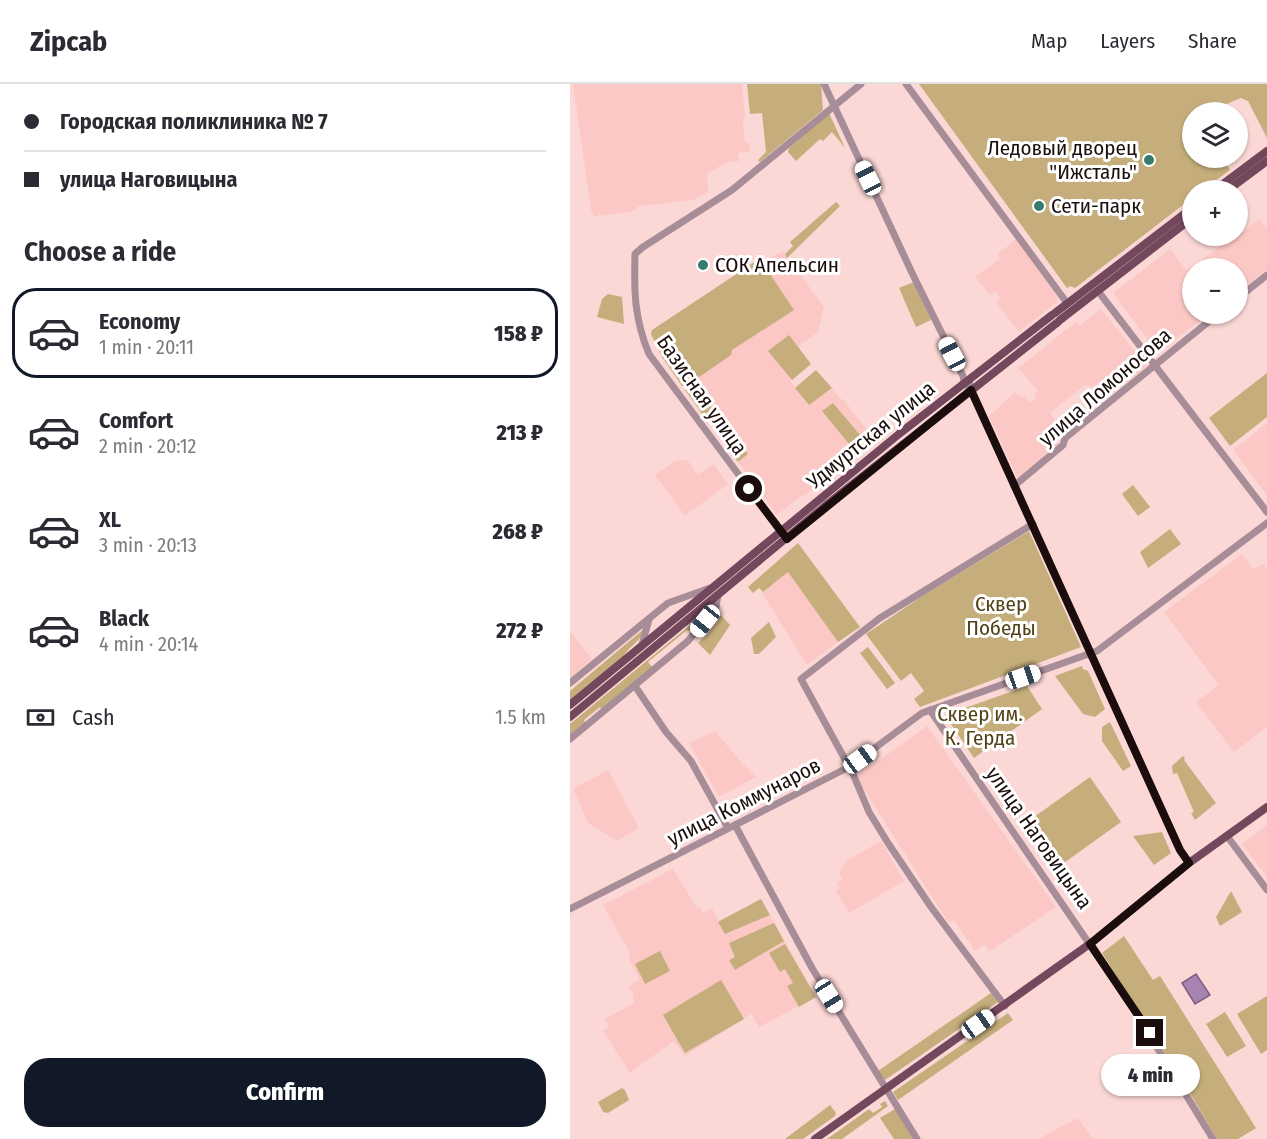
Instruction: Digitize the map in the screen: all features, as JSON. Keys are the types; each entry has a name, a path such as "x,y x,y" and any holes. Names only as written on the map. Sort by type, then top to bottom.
{"main road":[{"path":"1228,180 1267,151"},
{"path":"1241,180 1267,161"},
{"name":"Удмуртская улица","path":"1056,318 1067,303 1182,216"},
{"name":"Удмуртская улица","path":"570,717 733,577 781,531 822,503 968,384 1056,318 1098,291 1182,226"},
{"name":"Удмуртская улица","path":"902,438 962,396 968,384"},
{"name":"Удмуртская улица","path":"733,577 787,539 822,503"},
{"name":"Удмуртская улица","path":"570,705 642,646 716,591"},
{"path":"815,1139 1090,944 1189,863 1267,807"}],"street":[{"path":"824,84 912,275 968,384 1180,850 1189,863"},
{"path":"834,106 861,84"},
{"path":"906,84 1067,303"},
{"name":"Базисная улица","path":"787,539 649,354 640,332 634,296 635,254 651,241 732,189 834,106"},
{"path":"1248,290 1267,275"},
{"path":"1098,291 1267,512"},
{"name":"улица Ломоносова","path":"1014,486 1063,445 1065,438 1205,324"},
{"name":"улица Коммунаров","path":"570,909 849,767 922,713 1092,653 1267,523"},
{"path":"1005,1006 910,878 869,812 849,767 801,679 880,618 1033,524"},
{"name":"Удмуртская улица","path":"570,683 669,603 716,591 716,607 688,641 570,739"},
{"path":"642,646 649,619"},
{"path":"635,686 666,732 691,762 812,968 917,1139"},
{"name":"улица Наговицына","path":"930,710 1162,1053 1213,1139"},
{"path":"1227,836 1267,890"}],"shaded area":[{"path":"573,84 742,84 745,143 749,143 750,152 738,153 739,161 727,162 707,174 708,191 694,200 638,206 630,212 594,216 591,210"},
{"path":"1259,219 1267,229 1267,269 1248,285 1248,258 1204,258 1220,246 1248,246 1248,228"},
{"path":"1016,239 1057,296 1057,302 1019,332 996,302 1000,298 995,291 990,295 975,277 1000,259 998,254"},
{"path":"1170,249 1182,265 1182,324 1195,324 1158,353 1113,293"},
{"path":"780,252 784,252 824,307 818,332 798,347 811,364 790,381 796,388 816,370 844,400 875,441 822,484 777,515 738,462 748,454 717,418 663,331"},
{"path":"1101,309 1147,366 1104,400 1095,388 1085,385 1050,413 1056,422 1047,430 1058,444 1018,479 989,416 1015,392 1025,397 1030,403 1036,398 1034,395 1038,391 1018,368 1076,322 1080,325"},
{"path":"1267,423 1267,495 1233,450"},
{"path":"675,461 688,461 698,475 714,464 728,484 685,516 655,475"},
{"path":"1242,554 1253,569 1263,564 1267,569 1267,727 1234,752 1196,702 1219,685 1164,612"},
{"path":"788,572 838,642 807,665 762,593"},
{"path":"570,631 592,659 570,678"},
{"path":"927,726 1056,907 990,951 984,945 975,951 954,920 948,922 856,777"},
{"path":"715,731 756,777 719,797 689,743"},
{"path":"608,770 639,828 617,841 588,823 573,789"},
{"path":"1267,825 1267,877 1242,844"},
{"path":"881,841 904,881 849,913 836,891 840,888 837,882 842,879 839,873 846,861"},
{"path":"673,869 697,908 700,907 703,913 712,908 718,921 761,899 816,997 759,1027 751,1014 685,1056 674,1041 630,1073 603,1031 609,1027 605,1019 634,1003 633,994 628,986 640,980 629,959 630,953 603,905"},
{"path":"1196,974 1210,995 1195,1004 1182,983"},
{"path":"1078,1118 1093,1139 1040,1139 1049,1133"}],"green space":[{"path":"747,84 821,84 823,110 760,162 758,160 766,152 762,113 750,114"},
{"path":"919,84 1267,84 1267,138 1248,101 1241,98 1232,102 1182,102 1182,168 1229,168 1230,170 1216,180 1182,180 1182,206 1075,288 1070,286 1067,288"},
{"path":"829,113 845,148 832,132 823,141 820,139 796,161 788,152 789,148"},
{"path":"836,202 840,206 787,258 785,254 793,246 790,242"},
{"path":"762,262 794,310 732,350 731,355 689,384 682,386 662,357 651,334 652,330 753,263"},
{"path":"914,282 931,320 916,327 899,288"},
{"path":"608,294 622,297 624,324 597,317 602,299"},
{"path":"789,335 811,364 792,380 768,351"},
{"path":"816,370 832,388 809,405 795,388"},
{"path":"1267,373 1267,417 1230,446 1209,418"},
{"path":"698,386 716,415 708,422 685,390"},
{"path":"833,403 860,435 849,444 822,411"},
{"path":"718,419 748,454 738,462 711,424"},
{"path":"1133,485 1150,507 1138,516 1122,494"},
{"path":"1170,529 1181,544 1148,568 1140,552"},
{"name":"Сквер Победы","path":"1029,531 1081,647 920,707 914,699 924,691 911,673 901,681 866,634 924,595"},
{"path":"798,543 860,627 838,642 788,572 763,592 759,588 753,593 748,587"},
{"path":"712,607 695,630 686,631 648,662 653,668 602,710 600,707 584,720 586,724 570,736 570,724"},
{"path":"721,615 730,625 710,655 698,643 707,635"},
{"path":"769,622 776,637 759,654 754,654 751,638"},
{"path":"645,628 641,637 623,657 570,701 570,691"},
{"path":"868,647 895,683 887,689 860,653"},
{"path":"1082,666 1088,671 1105,709 1095,717 1083,714 1055,676"},
{"name":"Сквер им. К. Герда","path":"1027,686 1042,709 974,758 945,715"},
{"path":"1110,722 1131,766 1123,771 1102,741 1102,727"},
{"path":"1183,756 1216,803 1195,820 1191,813 1194,812 1177,773 1173,774 1172,766"},
{"path":"1090,777 1121,822 1054,870 1023,825"},
{"path":"1162,832 1171,853 1154,865 1133,836"},
{"path":"1231,891 1242,912 1220,926 1216,917"},
{"path":"761,899 770,915 725,934 718,922"},
{"path":"774,923 784,941 735,970 729,960 735,957 729,943"},
{"path":"1124,936 1153,980 1160,976 1256,1128 1238,1139 1217,1139 1102,953"},
{"path":"785,944 816,997 799,1007 787,986 793,983 785,969 780,972 769,953"},
{"path":"660,951 670,971 645,984 635,964"},
{"path":"721,980 744,1019 685,1053 663,1015"},
{"path":"991,993 998,1002 885,1080 878,1071"},
{"path":"1267,996 1267,1050 1261,1054 1237,1014"},
{"path":"1225,1012 1246,1046 1227,1057 1206,1024"},
{"path":"1008,1013 1013,1020 898,1100 893,1092"},
{"path":"622,1088 629,1100 608,1113 603,1112 598,1102"},
{"path":"885,1101 888,1106 842,1139 827,1139 869,1109 873,1113 882,1107 880,1104"},
{"path":"830,1105 836,1113 835,1116 803,1139 785,1139"},
{"path":"895,1109 913,1139 894,1139 880,1118"}],"place":[{"name":"Ледовый дворец \"Ижсталь\"","path":"1149,160"},
{"name":"Сети-парк","path":"1039,206"},
{"name":"СОК Апельсин","path":"703,265"}],"route":[{"path":"749,489 787,539 971,390 1180,850 1189,863 1090,944 1150,1033"}]}
